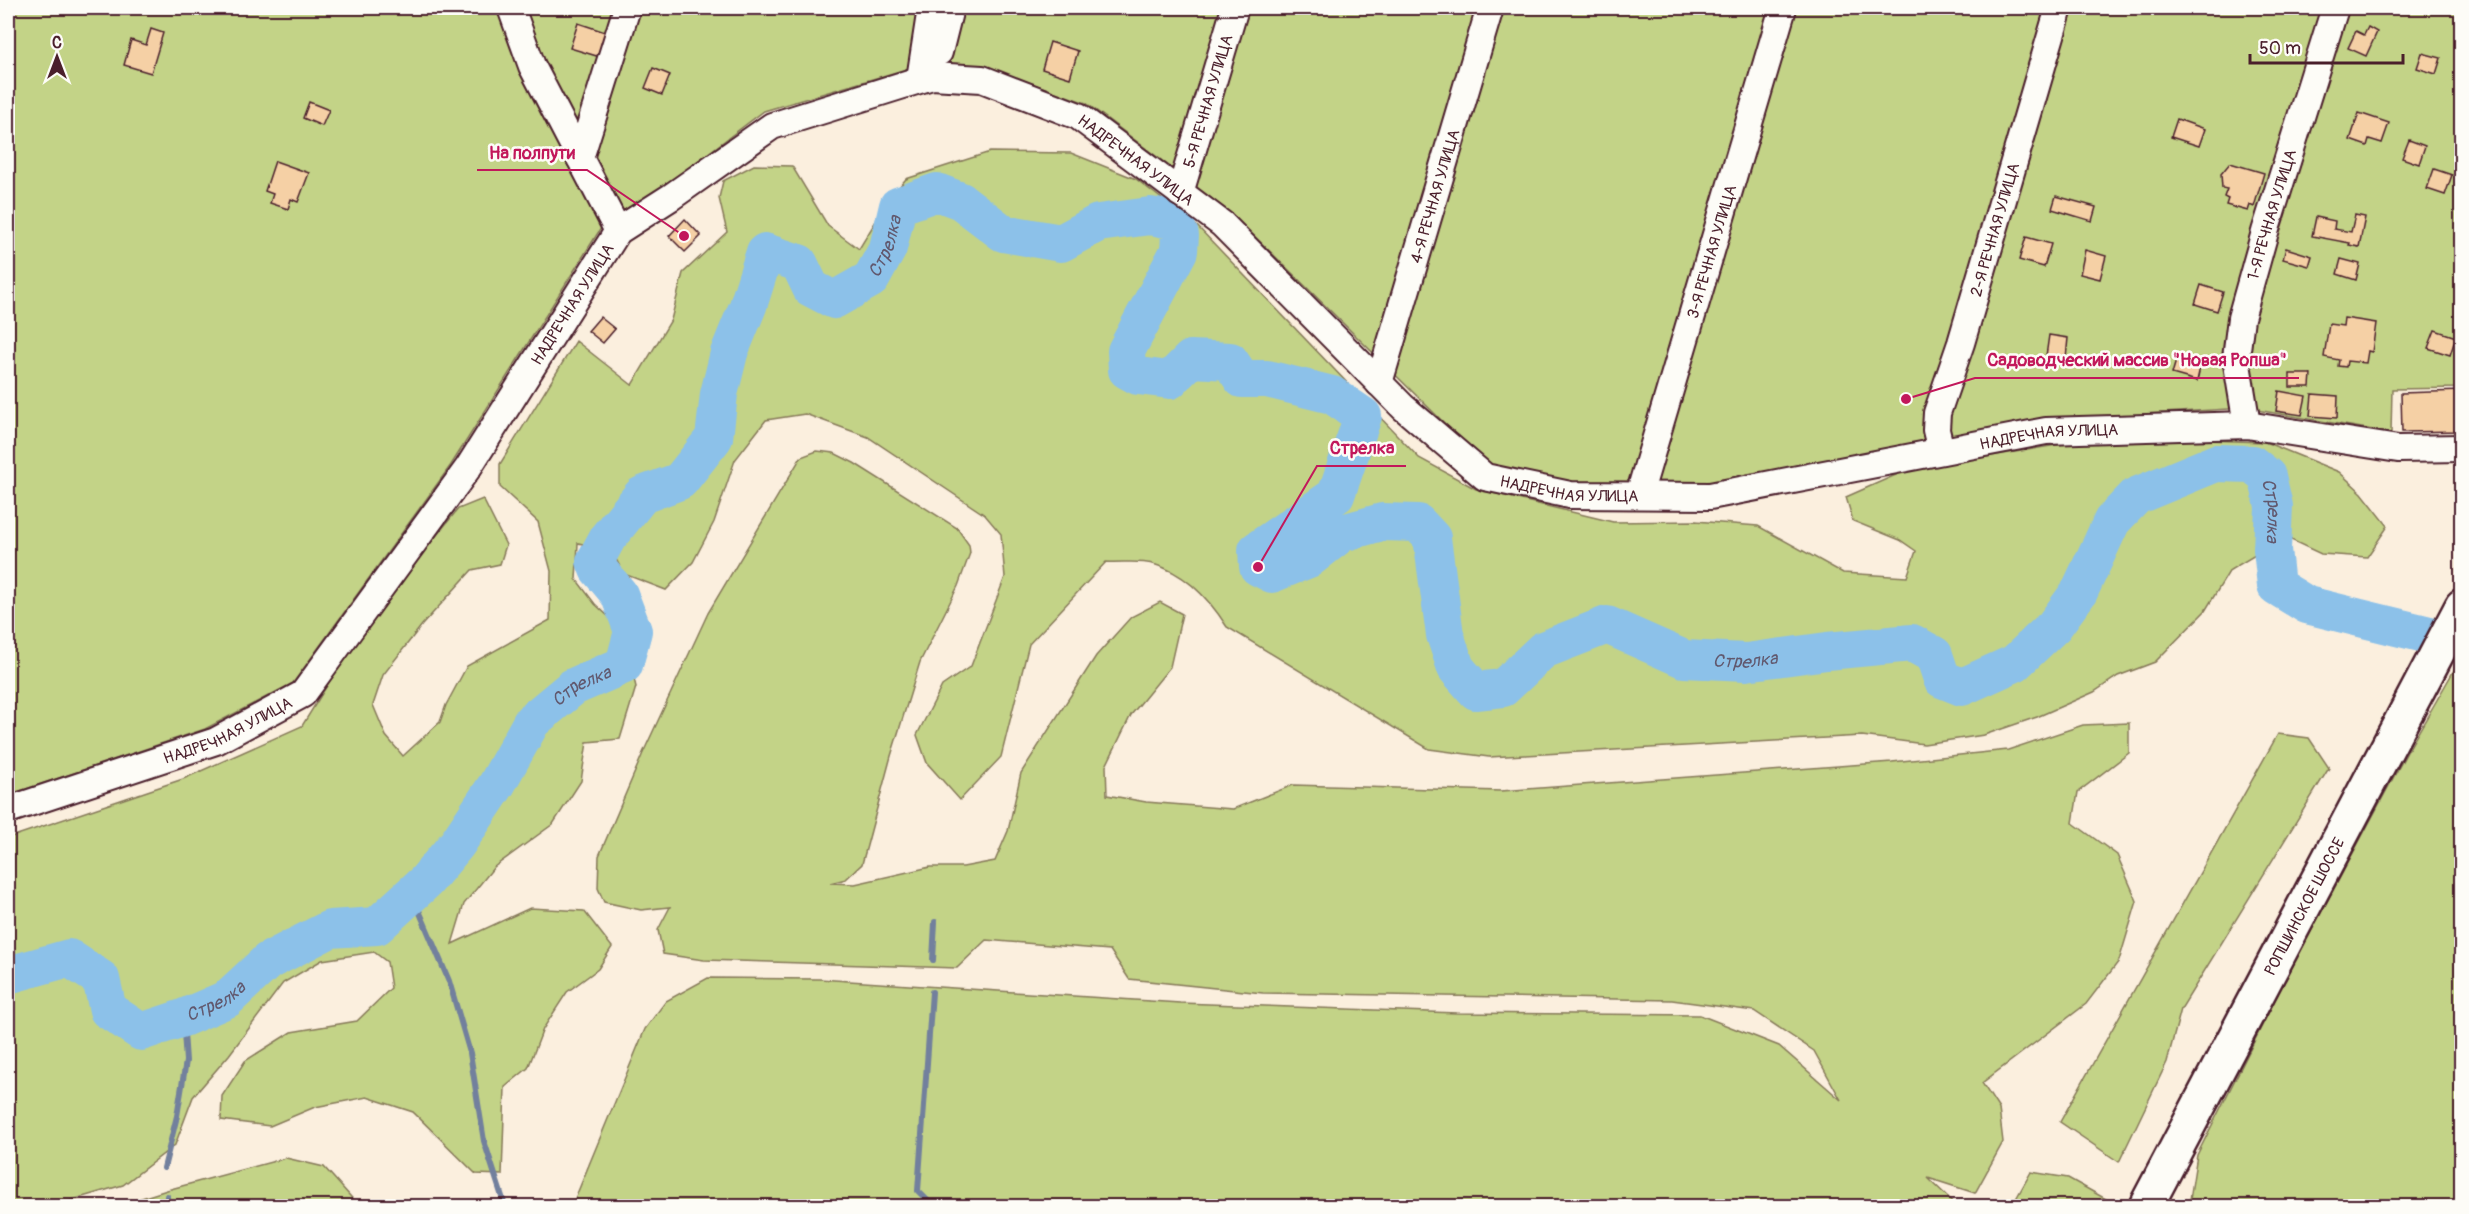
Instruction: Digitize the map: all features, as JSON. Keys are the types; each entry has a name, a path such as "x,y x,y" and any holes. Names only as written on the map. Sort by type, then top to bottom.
{"main road":[{"name":"РОПШИНСКОЕ ШОССЕ","path":"2146,1206 2461,606"}],"street":[{"path":"511,8 532,66 618,231"},
{"path":"580,158 627,8"},
{"path":"926,77 931,8"},
{"path":"926,77 950,8"},
{"name":"5-Я РЕЧНАЯ УЛИЦА","path":"1180,193 1235,8"},
{"name":"4-Я РЕЧНАЯ УЛИЦА","path":"1379,383 1490,8"},
{"name":"3-Я РЕЧНАЯ УЛИЦА","path":"1639,495 1783,8"},
{"name":"2-Я РЕЧНАЯ УЛИЦА","path":"1941,451 1936,430 1937,413 1961,343 2059,8"},
{"name":"1-Я РЕЧНАЯ УЛИЦА","path":"2247,425 2236,358 2241,318 2265,232 2335,8"},
{"name":"НАДРЕЧНАЯ УЛИЦА","path":"8,810 216,741 303,694 468,468 618,231 772,126 926,77 982,79 1078,116 1222,224 1403,407 1485,477 1570,495 1710,496 2046,431 2247,425 2398,449 2462,448"}],"green space":[{"path":"8,8 2461,8 2461,388 2392,389 2391,433 2245,408 2045,420 1710,487 1572,482 1489,467 1231,213 1086,103 984,66 930,62 764,111 666,185 601,228 451,465 293,683 205,729 8,795"},
{"path":"990,152 1071,153 1136,179 1198,227 1419,458 1476,489 1613,522 1695,521 1758,526 1843,573 1907,577 1916,551 1900,540 1853,521 1846,497 1907,470 2063,444 2176,439 2265,442 2339,472 2362,493 2388,526 2367,557 2321,554 2285,537 2230,570 2205,611 2155,662 2118,676 2094,692 2037,717 1984,735 1924,744 1862,736 1489,757 1429,749 1227,627 1196,589 1165,568 1148,563 1106,562 1029,644 1001,757 960,800 927,763 917,735 942,686 971,666 1005,577 1001,534 985,515 868,437 805,414 766,420 735,460 714,522 693,562 666,590 624,574 611,550 578,543 576,579 595,604 622,629 636,687 620,739 587,742 581,781 553,824 494,867 464,904 452,944 530,908 584,911 612,947 598,969 567,992 543,1029 528,1068 505,1087 502,1175 476,1174 413,1112 367,1097 315,1107 270,1126 221,1120 222,1096 245,1061 291,1032 357,1021 391,988 387,962 374,952 322,960 283,983 229,1055 193,1097 175,1145 123,1185 52,1206 8,1206 8,838 183,779 302,726 365,624 458,509 483,499 506,545 500,564 472,570 422,625 383,675 373,705 386,736 403,756 440,722 446,705 467,666 550,620 551,571 538,522 500,487 500,464 576,341 632,385 671,320 683,273 727,232 719,198 723,181 754,165 792,166 828,226 859,249 891,196 906,179"},
{"path":"817,451 834,453 854,463 957,528 969,545 970,553 958,586 920,662 891,756 862,864 846,879 830,883 855,884 930,867 963,867 995,861 1008,831 1021,773 1096,656 1131,617 1160,602 1182,614 1170,667 1131,715 1106,766 1107,795 1146,802 1233,809 1293,785 1501,791 1892,762 2008,750 2083,725 2129,723 2129,753 2078,792 2073,823 2117,855 2137,901 2119,961 2086,1004 1982,1083 1999,1109 2003,1142 1975,1193 1928,1178 1955,1206 572,1206 645,1029 666,1001 708,978 819,979 1180,1003 1457,1013 1700,1015 1779,1046 1841,1100 1814,1051 1754,1011 1672,1000 1263,993 1129,979 1110,950 986,940 957,968 704,960 663,954 658,930 670,907 641,910 604,902 598,888 599,856 643,753 708,613 801,457"},
{"path":"2461,658 2461,1206 2189,1206 2197,1155 2282,986 2407,752"},
{"path":"2278,734 2309,738 2329,768 2181,1009 2167,1062 2119,1162 2060,1122"},
{"path":"286,1158 324,1167 359,1206 116,1206 167,1190"},
{"path":"2031,1172 2068,1178 2113,1203 2110,1206 2012,1206"}],"building":[{"path":"578,23 608,33 600,57 570,48"},
{"path":"2368,27 2377,32 2366,56 2348,48 2356,31 2364,35"},
{"path":"151,29 163,33 151,73 124,65 131,40 146,45"},
{"path":"1050,42 1078,51 1070,78 1042,69"},
{"path":"2422,53 2441,58 2436,74 2417,68"},
{"path":"653,68 670,75 662,95 645,88"},
{"path":"309,102 329,110 322,126 303,118"},
{"path":"2359,113 2389,123 2382,143 2369,139 2367,146 2350,140"},
{"path":"2177,119 2205,129 2199,146 2171,137"},
{"path":"2409,140 2425,146 2419,164 2402,158"},
{"path":"275,161 309,173 298,202 291,199 288,209 270,203 273,194 265,191"},
{"path":"2230,163 2264,173 2254,207 2250,205 2248,211 2226,205 2228,199 2224,197 2227,189 2222,188 2221,174"},
{"path":"2434,169 2452,175 2445,195 2427,189"},
{"path":"2056,196 2096,207 2092,221 2052,209"},
{"path":"2355,215 2365,217 2359,247 2349,245 2350,243 2312,236 2316,217 2335,221 2334,229 2351,232"},
{"path":"685,219 701,236 685,252 669,236"},
{"path":"2026,237 2051,244 2044,267 2019,260"},
{"path":"2286,248 2312,256 2309,266 2283,259"},
{"path":"2085,250 2106,256 2100,279 2080,274"},
{"path":"2341,259 2360,264 2356,280 2337,274"},
{"path":"2201,285 2223,292 2217,311 2195,304"},
{"path":"600,317 615,329 603,343 588,331"},
{"path":"2344,318 2376,323 2372,352 2368,351 2366,363 2347,361 2346,367 2338,366 2339,360 2324,357 2329,324 2343,326"},
{"path":"2435,330 2456,337 2450,355 2428,348"},
{"path":"2049,335 2068,338 2066,358 2046,356"},
{"path":"2177,357 2201,363 2197,381 2172,374"},
{"path":"2290,374 2311,374 2310,387 2290,387"},
{"path":"2279,391 2306,396 2302,415 2276,411"},
{"path":"2462,391 2462,431 2402,432 2401,393"},
{"path":"2312,394 2338,396 2337,418 2310,416"}],"waterway":[{"name":"Стрелка","path":"8,975 69,958 101,979 108,1010 141,1032 183,1018 227,999 268,961 330,929 377,926 426,881 457,844 497,784 532,721 573,687 624,665 633,631 619,594 598,569 595,561 608,537 642,495 680,481 714,438 719,394 729,353 748,306 765,252 799,263 811,288 834,300 871,279 888,248 898,206 937,192 961,201 1003,233 1061,243 1098,223 1150,216 1172,220 1180,235 1179,251 1126,351 1127,370 1138,376 1170,380 1191,359 1230,361 1242,379 1267,379 1332,395 1363,416 1336,495 1257,550 1258,567 1272,574 1309,559 1342,533 1382,522 1418,523 1432,538 1445,635 1456,668 1476,691 1503,688 1543,650 1607,625 1684,659 1746,662 1912,643 1934,655 1942,679 1962,687 2015,663 2054,626 2079,592 2112,521 2136,496 2216,463 2252,464 2267,476 2274,506 2272,549 2276,586 2307,605 2462,643"},
{"path":"412,894 449,981 470,1053 484,1141 505,1206"},
{"path":"933,960 935,922"},
{"path":"932,992 918,1191 933,1206"},
{"path":"164,1168 177,1116 186,1061 183,1018"},
{"path":"167,1196 167,1206"}],"place":[{"name":"На полпути","path":"684,236"},
{"name":"Садоводческий массив \"Новая Ропша\"","path":"1906,399"},
{"name":"Стрелка","path":"1258,567"}]}
